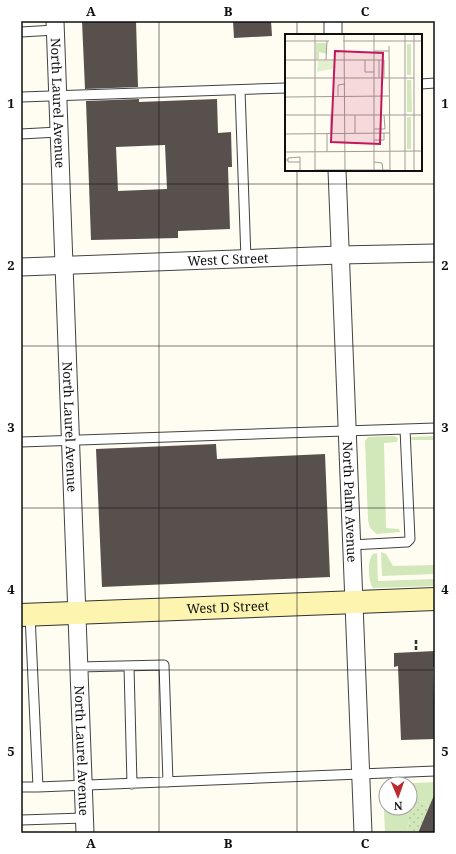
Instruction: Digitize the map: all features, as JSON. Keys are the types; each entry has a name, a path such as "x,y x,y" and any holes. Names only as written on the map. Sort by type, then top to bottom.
{"main road":[{"name":"West D Street","path":"25,615 435,599"}],"street":[{"path":"333,21 333,34"},
{"name":"North Laurel Avenue","path":"55,26 56,95 84,825"},
{"name":"North Palm Avenue","path":"337,171 363,833"},
{"name":"West C Street","path":"21,267 340,255 435,253"}],"lane":[{"path":"21,32 55,26"},
{"path":"422,84 435,83"},
{"path":"21,97 285,88"},
{"path":"240,90 246,259"},
{"path":"21,134 58,132"},
{"path":"21,442 70,442 435,428"},
{"path":"351,545 407,542 410,539 405,429"},
{"path":"25,615 38,787"},
{"path":"129,666 132,784"},
{"path":"78,667 164,666 168,782"},
{"path":"21,788 435,771"},
{"path":"21,820 84,825"}],"path":[{"path":"416,640 416,652"}],"green space":[{"path":"394,436 398,438 397,442 384,443 386,528 399,529 400,532 377,534 370,528 368,520 365,441 368,437"},
{"path":"435,436 435,440 411,439 412,437"},
{"path":"381,552 386,554 393,566 435,565 435,574 382,576"},
{"path":"377,553 378,581 435,579 435,586 373,588 370,581 369,566 371,557 373,554"},
{"path":"435,782 435,803 429,807 424,801 418,802 418,783"},
{"path":"424,801 429,807 418,833 406,833 409,816 418,816 418,802"},
{"path":"384,816 409,816 406,833 385,833"}],"building":[{"path":"82,21 136,21 138,87 85,89"},
{"path":"233,21 271,21 272,36 234,38"},
{"path":"139,99 139,102 217,99 218,133 231,132 232,167 228,167 230,229 178,231 178,238 91,240 86,101","holes":["165,145 167,189 118,191 116,147"]},
{"path":"216,444 217,459 325,454 330,577 102,587 96,449"},
{"path":"435,651 435,667 433,667 435,739 401,740 398,666 394,667 394,653"},
{"path":"435,793 435,833 418,833"}]}
